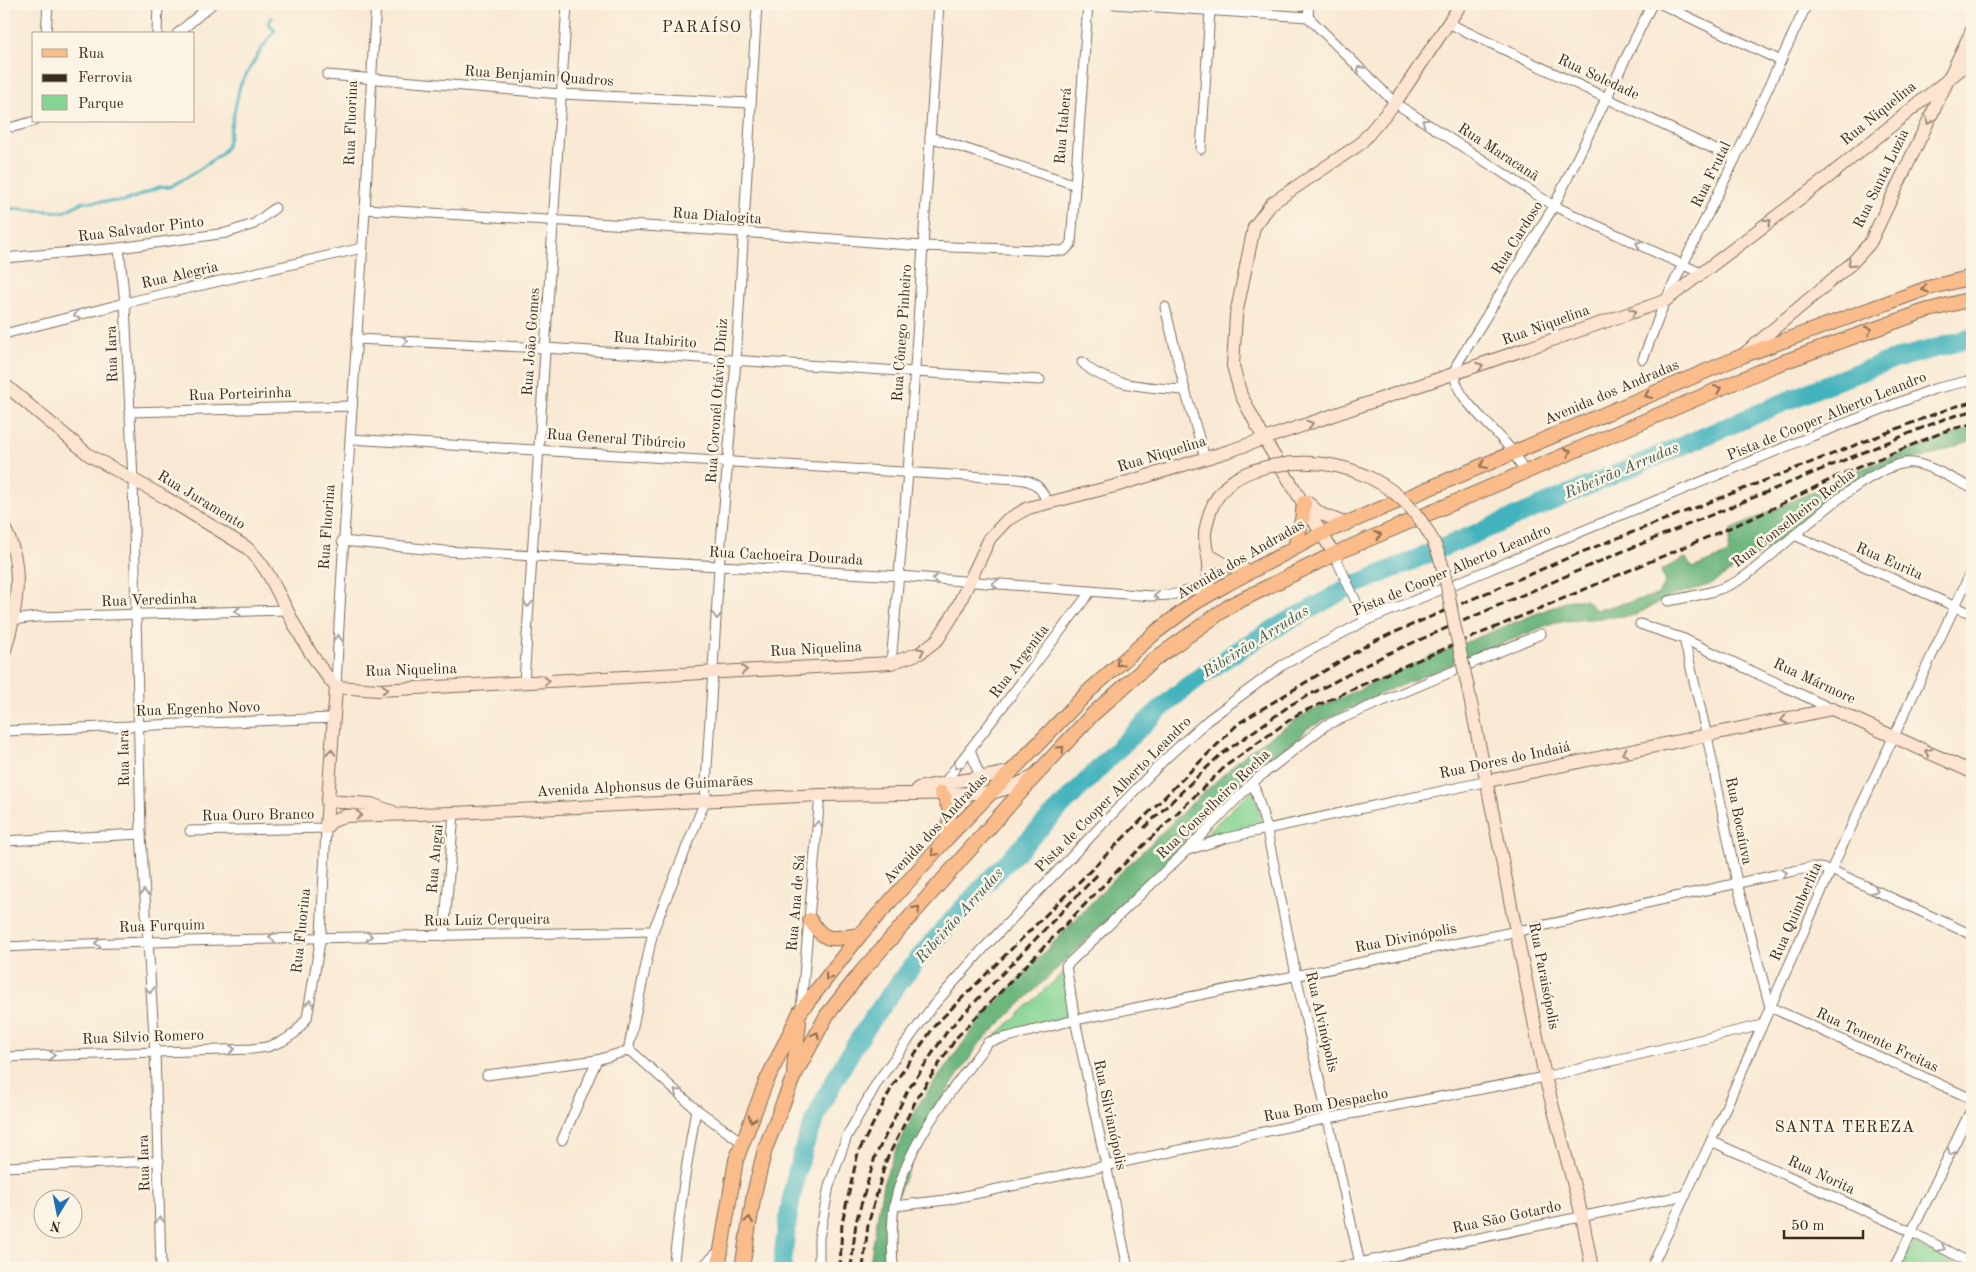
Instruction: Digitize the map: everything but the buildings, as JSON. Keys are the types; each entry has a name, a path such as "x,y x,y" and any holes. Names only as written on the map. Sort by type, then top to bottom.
{"main road":[{"name":"Avenida dos Andradas","path":"718,1268 736,1160 766,1082 800,1012 860,936 948,837 1124,658 1193,604 1249,571 1321,534 1742,356 1928,288 1972,277"},
{"path":"742,1268 754,1194 765,1149 793,1078 827,1016 857,977 1035,776 1093,714 1155,659 1231,605 1334,554 1523,471 1775,365 1925,311 1972,299"},
{"path":"1295,547 1302,520 1302,499"},
{"path":"1193,604 1204,586"},
{"path":"943,787 950,811 948,837"},
{"path":"810,920 820,934 827,938 860,936"},
{"path":"793,1078 800,1012"}],"street":[{"path":"46,32 48,4"},
{"path":"157,32 158,4"},
{"path":"179,32 212,4"},
{"name":"Rua Fluorina","path":"283,1041 295,1033 307,1018 320,936 327,801 336,687 342,541 365,210 370,78 376,4"},
{"name":"Rua João Gomes","path":"524,683 567,4"},
{"name":"Rua Coronél Otávio Diniz","path":"630,1050 653,931 706,801 720,568 736,360 742,232 757,4"},
{"name":"Rua Cônego Pinheiro","path":"891,663 908,473 940,4"},
{"name":"Rua Itaberá","path":"1067,249 1071,244 1073,184 1088,4"},
{"path":"1114,4 1308,16 1309,4"},
{"path":"1365,621 1334,554 1302,499 1264,440 1241,395 1232,358 1237,307 1254,227 1272,204 1360,144 1395,103 1461,4"},
{"name":"Rua Cardoso","path":"1454,375 1464,352 1554,206 1652,4"},
{"path":"1661,4 1781,61"},
{"name":"Rua Frutal","path":"1643,359 1665,301 1808,4"},
{"path":"1201,149 1210,11"},
{"name":"Rua Maracanã","path":"1308,16 1395,103 1554,206 1701,272"},
{"name":"Rua Soledade","path":"1448,23 1735,159"},
{"name":"Rua Santa Luzia","path":"1742,356 1852,263 1870,243 1972,30"},
{"name":"Rua Niquelina","path":"336,687 378,690 891,663 920,653 938,639 990,538 1007,520 1028,508 1115,486 1264,440 1665,301 1827,178 1972,60"},
{"name":"Rua Benjamin Quadros","path":"327,75 561,94 750,103"},
{"path":"14,127 32,122"},
{"path":"930,137 1073,184"},
{"name":"Rua Salvador Pinto","path":"4,258 119,248 226,233 254,224 275,208"},
{"name":"Rua Dialogita","path":"365,210 742,232 922,246 1060,252 1067,249"},
{"name":"Rua Iara","path":"119,248 125,302 133,481 141,834 146,941 155,1051 161,1268"},
{"name":"Rua Alegria","path":"4,334 125,302 362,248"},
{"path":"1165,307 1185,390 1205,458"},
{"name":"Rua Itabirito","path":"356,339 545,348 1040,380"},
{"path":"1082,362 1104,377 1153,388 1185,390"},
{"path":"1454,375 1463,396 1514,451 1523,471"},
{"name":"Pista de Cooper Alberto Leandro","path":"819,1268 819,1238 829,1186 847,1136 878,1081 932,1007 989,943 1158,767 1208,720 1281,666 1365,621 1812,436 1934,389 1972,380"},
{"name":"Rua Juramento","path":"4,384 89,456 166,498 246,547 257,556 268,571 315,661 336,687"},
{"name":"Rua Porteirinha","path":"129,412 352,406"},
{"name":"Rua General Tibúrcio","path":"350,438 1025,480 1038,486 1048,502"},
{"name":"Rua Paraisópolis","path":"1204,586 1209,572 1209,555 1205,535 1210,512 1217,496 1240,475 1256,468 1308,463 1344,467 1387,486 1414,512 1434,542 1448,592 1488,781 1545,1077 1582,1216 1592,1268"},
{"name":"Rua Conselheiro Rocha","path":"1668,602 1709,593 1743,578 1861,483 1906,463 1922,465 1972,488"},
{"path":"1302,499 1321,514 1346,524"},
{"path":"4,528 14,552 17,578 12,620 4,654"},
{"name":"Rua Eurita","path":"1794,536 1972,614"},
{"name":"Rua Cachoeira Dourada","path":"342,541 445,552 900,576 1151,596 1170,595 1204,586 1227,584"},
{"path":"1209,555 1224,564 1249,571"},
{"name":"Rua Quimberlita","path":"1651,1268 1711,1141 1831,870 1972,570"},
{"name":"Rua Argenita","path":"943,787 1091,591"},
{"name":"Rua Veredinha","path":"12,620 287,610"},
{"name":"Rua Mármore","path":"1640,624 1684,639 1832,710 1972,772"},
{"name":"Rua Conselheiro Rocha","path":"1066,966 1187,850 1253,782 1326,725 1541,634"},
{"name":"Rua Bocaíuva","path":"1684,639 1708,736 1737,883 1770,1007"},
{"name":"Rua Dores do Indaiá","path":"1187,850 1267,828 1832,710"},
{"name":"Rua Engenho Novo","path":"4,731 333,718"},
{"path":"970,749 978,772 984,778"},
{"name":"Avenida Alphonsus de Guimarães","path":"326,828 331,822 345,816 396,813 454,813 896,793 943,787 1012,770"},
{"name":"Avenida Alphonsus de Guimarães","path":"943,787 991,792 1009,788 1035,776"},
{"name":"Rua Alvinópolis","path":"1253,782 1267,828 1296,975 1361,1266"},
{"name":"Rua Ana de Sá","path":"800,1012 810,920 820,795"},
{"name":"Avenida Alphonsus de Guimarães","path":"327,801 371,804 396,813"},
{"name":"Rua Angai","path":"444,936 454,813"},
{"name":"Rua Ouro Branco","path":"190,831 326,828"},
{"path":"4,841 141,834"},
{"name":"Rua Divinópolis","path":"894,1206 914,1150 930,1122 988,1042 1075,1020 1518,931 1737,883 1812,868 1831,870"},
{"path":"1831,870 1972,935"},
{"name":"Rua Luiz Cerqueira","path":"320,936 444,936 653,931"},
{"name":"Rua Furquim","path":"4,947 320,936"},
{"name":"Rua Silvianópolis","path":"1066,966 1075,1020 1128,1268"},
{"name":"Rua Tenente Freitas","path":"1770,1007 1972,1099"},
{"name":"Rua Bom Despacho","path":"894,1206 946,1200 1329,1118 1545,1077 1762,1025"},
{"name":"Rua Silvio Romero","path":"4,1057 252,1049 267,1047 283,1041"},
{"path":"487,1075 597,1060 630,1050 696,1109 743,1143"},
{"path":"562,1140 597,1060"},
{"path":"1894,1268 1972,1108"},
{"path":"673,1268 696,1109"},
{"name":"Rua Norita","path":"1711,1141 1912,1232 1972,1264"},
{"path":"4,1167 159,1161"},
{"name":"Rua São Gotardo","path":"1335,1268 1361,1266 1582,1216 1686,1195"},
{"path":"893,1268 894,1206"},
{"path":"701,1268 720,1250"}],"green space":[{"path":"1972,427 1972,440 1923,458 1902,460 1855,484 1769,548 1709,585 1671,596 1635,615 1555,622 1387,691 1306,729 1301,737 1252,780 980,1043 937,1106 893,1205 890,1268 869,1268 883,1184 894,1154 920,1102 980,1020 1111,882 1248,752 1305,714 1432,656 1570,600 1586,600 1596,610 1657,595 1665,583 1661,570 1686,558 1692,568 1728,554 1731,530 1856,471"},
{"path":"1253,789 1263,824 1195,844"},
{"path":"1064,972 1071,1019 992,1039"},
{"path":"1914,1243 1964,1268 1900,1268"}],"waterway":[{"path":"4,208 63,212 83,202 125,201 158,188 170,187 221,154 227,146 240,85 275,30 268,23 272,18"},
{"name":"Ribeirão Arrudas","path":"782,1268 794,1182 803,1149 830,1088 884,1002 949,923 984,886 1134,733 1196,680 1258,638 1343,590 1825,385 1889,361 1972,338"}],"railway":[{"path":"840,1268 842,1223 858,1153 893,1085 936,1024 1239,723 1372,642 1577,554 1950,408 1972,402"},
{"path":"1144,828 1219,756 1292,704 1387,654 1619,553 1944,419 1972,411"},
{"path":"863,1268 868,1225 886,1161 918,1096 957,1037 1123,865 1227,765 1298,714 1397,669 1755,517 1842,474 1948,430 1972,424"},
{"path":"851,1268 856,1222 875,1157 908,1090 948,1030 1098,874"}],"district":[{"name":"PARAÍSO","path":"702,28"},
{"name":"SANTA TEREZA","path":"1845,1128"}]}
